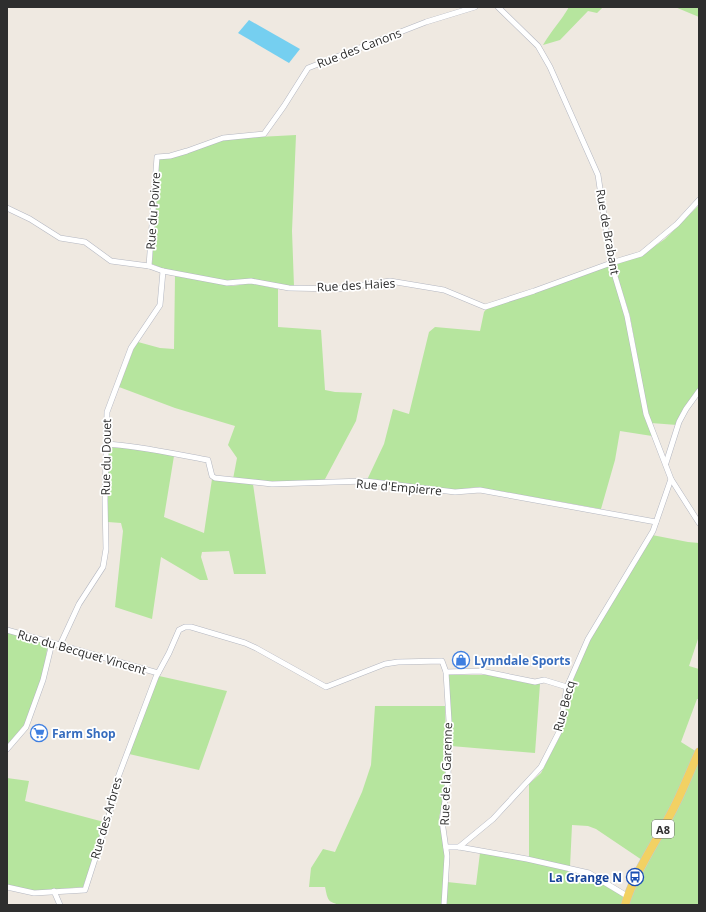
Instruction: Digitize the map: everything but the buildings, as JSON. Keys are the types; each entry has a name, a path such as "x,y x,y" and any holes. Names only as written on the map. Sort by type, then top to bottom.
{"main road":[{"name":"A8","path":"625,905 627,896 670,815 699,752"}],"street":[{"name":"Rue des Canons","path":"157,157 170,156 223,138 264,134 308,68 426,22 475,7"},
{"name":"Rue de Brabant","path":"498,7 538,46 550,66 598,175 611,263 627,316 646,414 653,436 666,463 671,479 699,523"},
{"name":"Rue du Poivre","path":"149,266 157,157"},
{"name":"Rue des Haies","path":"7,208 30,219 60,238 85,242 110,261 149,266 163,271 227,283 250,281 289,288 337,289 390,281 444,290 485,307 641,254 677,224 699,200"},
{"name":"Rue du Douet","path":"60,645 79,604 103,567 106,549 105,500 107,412 131,348 160,306 163,271"},
{"path":"666,463 679,422 699,391"},
{"name":"Rue d'Empierre","path":"106,444 161,451 208,460 212,476 214,478 272,484 365,482 454,492 480,490 656,522"},
{"name":"Rue Becq","path":"459,847 493,819 541,767 559,732 567,687 588,639 653,530 671,479"},
{"path":"158,673 179,630 191,627 256,648 326,687 385,664 398,662 442,661 446,672 481,671 535,682 544,680 567,687"},
{"name":"Rue du Becquet Vincent","path":"7,630 158,673"},
{"path":"7,749 26,727 43,680 52,643"},
{"name":"Rue de la Garenne","path":"444,905 447,856 442,821 449,763 449,721 446,672"},
{"name":"Rue des Arbres","path":"7,887 34,893 85,890 110,812 114,788 158,673"},
{"path":"446,847 459,847 527,859 589,873 627,896"},
{"path":"54,892 60,905"}],"green space":[{"path":"569,7 603,7 597,13 588,11 560,40 543,45 563,17"},
{"path":"675,7 699,7 699,17"},
{"path":"296,135 292,231 294,286 231,282 166,270 152,264 159,159 171,158 225,139"},
{"path":"699,205 699,387 681,415 677,425 651,423 630,316 614,265 642,255 665,239"},
{"path":"608,266 611,268 628,329 642,406 652,436 620,431 615,460 601,509 477,487 456,490 367,480 384,444 393,409 409,414 429,332 435,327 480,331 484,312 487,308"},
{"path":"175,276 233,286 251,283 278,289 278,327 321,330 325,390 362,393 356,421 324,481 278,482 233,479 237,458 228,445 235,426 175,408 119,387 134,348 138,342 160,348 174,349"},
{"path":"108,447 137,449 174,456 164,517 204,533 212,479 253,484 266,574 234,574 229,551 202,552 201,557 208,580 200,580 161,557 152,619 115,607 123,531 121,523 108,522"},
{"path":"652,535 699,543 699,639 689,666 699,669 699,699 697,699 681,742 697,752 668,812 642,860 596,829 588,826 572,825 570,867 529,857 529,784 541,773 561,734 571,686 581,659 594,633"},
{"path":"7,632 48,644 43,673 25,724 7,745"},
{"path":"449,675 488,675 521,682 540,684 535,753 451,746"},
{"path":"159,676 227,691 199,770 129,754"},
{"path":"375,706 445,706 447,780 439,818 445,852 442,905 341,905 333,903 329,900 325,887 309,887 311,868 323,849 335,852 362,792 371,765"},
{"path":"699,758 699,905 628,905 635,887 671,820"},
{"path":"7,778 29,781 25,801 104,822 105,824 83,887 35,891 7,885"},
{"path":"480,853 529,861 587,875 624,897 622,905 446,905 447,882 476,885"}],"water":[{"path":"249,20 300,49 289,63 238,33"}],"place":[{"name":"Lynndale Sports","path":"461,660"},
{"name":"Farm Shop","path":"39,733"},
{"name":"La Grange N","path":"635,877"}]}
